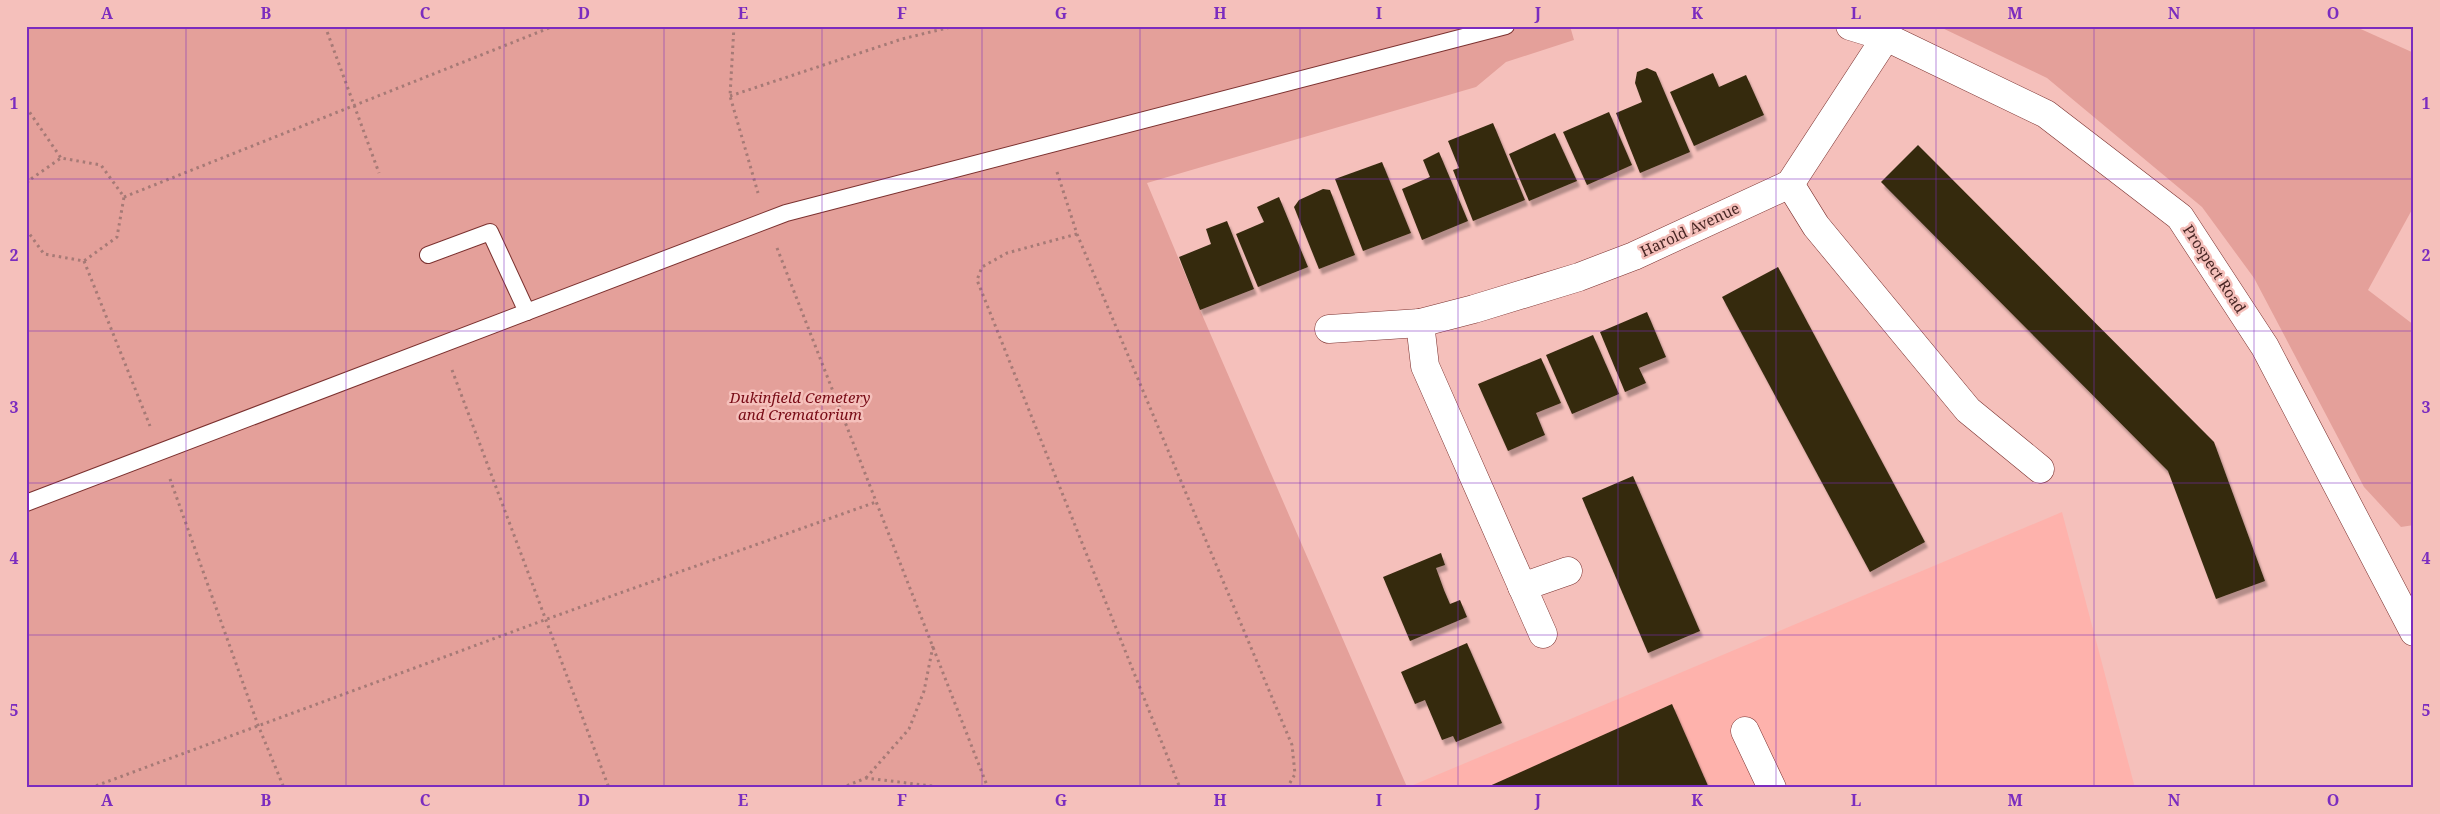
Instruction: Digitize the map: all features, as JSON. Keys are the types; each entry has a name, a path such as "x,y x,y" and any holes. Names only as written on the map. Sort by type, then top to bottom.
{"street":[{"name":"Prospect Road","path":"1850,26 1886,37 2046,114 2180,217 2265,347 2414,632"},
{"path":"1886,37 1790,184 1816,226 1968,410 2040,469"},
{"name":"Harold Avenue","path":"1328,329 1420,323 1474,310 1579,277 1634,256 1790,184"},
{"path":"1420,323 1425,366 1543,634"},
{"path":"1522,587 1568,570"},
{"path":"1745,731 1772,788"}],"lane":[{"path":"26,503 786,213 1506,26"},
{"path":"428,255 490,232 527,312"}],"path":[{"path":"325,26 379,173"},
{"path":"124,197 554,26"},
{"path":"734,26 730,96 766,221 988,788"},
{"path":"730,96 902,39 955,26"},
{"path":"26,107 61,158"},
{"path":"1048,145 1078,234 1292,745 1295,774 1287,788"},
{"path":"26,190 28,182 61,158 101,164 124,197 117,237 84,261 44,254 26,229"},
{"path":"1078,234 1007,253 982,267 977,280 1180,788"},
{"path":"84,261 160,451 258,725 284,788"},
{"path":"442,344 609,788"},
{"path":"90,788 547,619 876,502"},
{"path":"841,788 866,778 909,729 924,691 933,646"},
{"path":"866,778 948,788"}],"shaded area":[{"path":"2062,512 2135,788 1406,788 1675,675"}],"green space":[{"name":"Dukinfield Cemetery and Crematorium","path":"26,26 1570,26 1574,40 1506,62 1476,87 1147,183 1200,310 1407,787 26,788"},
{"path":"1938,26 2354,26 2414,53 2414,206 2368,290 2414,325 2414,525 2401,527 2364,487 2254,278 2202,207 2047,78"}],"building":[{"path":"1647,68 1656,72 1690,152 1640,173 1616,113 1642,102 1635,83 1637,72"},
{"path":"1713,73 1719,87 1746,75 1764,115 1694,146 1670,92"},
{"path":"1609,112 1632,165 1587,185 1563,132"},
{"path":"1493,123 1525,200 1473,221 1453,170 1459,168 1448,141"},
{"path":"1555,133 1577,181 1529,201 1509,154"},
{"path":"1918,145 2214,442 2265,581 2216,599 2168,471 1881,182"},
{"path":"1439,152 1468,221 1422,240 1402,189 1430,177 1423,160"},
{"path":"1382,162 1411,233 1363,251 1335,179"},
{"path":"1323,189 1330,190 1355,255 1319,269 1294,207 1299,200"},
{"path":"1279,197 1308,267 1258,287 1236,234 1264,222 1257,207"},
{"path":"1227,221 1254,289 1200,310 1179,257 1211,244 1206,229"},
{"path":"1778,267 1925,542 1870,572 1722,297"},
{"path":"1647,312 1666,357 1639,368 1646,383 1625,392 1600,332"},
{"path":"1593,335 1619,394 1572,414 1546,355"},
{"path":"1541,358 1561,403 1536,413 1545,435 1508,451 1478,384"},
{"path":"1633,476 1700,631 1648,653 1582,498"},
{"path":"1441,553 1445,565 1436,568 1444,590 1450,604 1460,600 1467,617 1410,641 1383,577"},
{"path":"1467,643 1502,723 1456,742 1453,736 1442,740 1425,700 1415,704 1401,672"},
{"path":"1672,704 1709,788 1485,788"}]}
